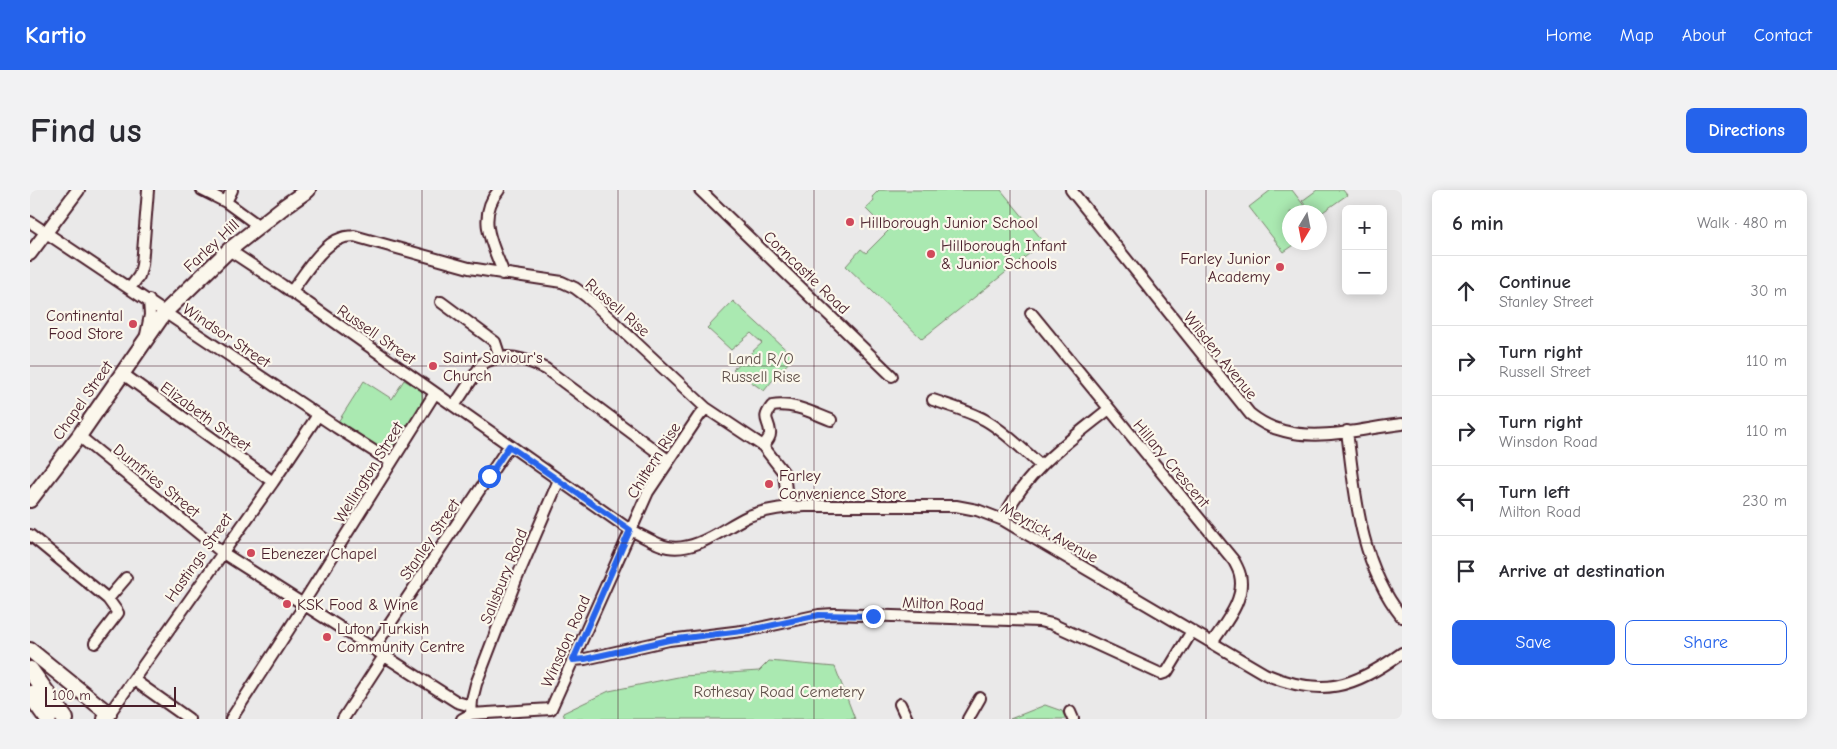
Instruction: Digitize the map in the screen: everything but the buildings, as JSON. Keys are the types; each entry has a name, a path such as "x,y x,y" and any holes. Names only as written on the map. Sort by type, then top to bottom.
{"highway":[{"path":"30,670 66,719"},
{"path":"30,694 48,719"}],"main road":[{"name":"Farley Hill","path":"165,312 229,250 308,190"},
{"name":"Chapel Street","path":"30,500 80,436 165,312"},
{"path":"30,650 107,716"}],"street":[{"path":"30,254 78,190"},
{"path":"58,241 57,227 83,190"},
{"path":"130,288 139,276 142,265 148,190"},
{"path":"202,190 226,202 259,226"},
{"path":"226,202 232,190"},
{"path":"500,190 492,198 487,221 490,240 502,269 502,274"},
{"name":"Corncastle Road","path":"700,190 892,376"},
{"name":"Wilsden Avenue","path":"1071,190 1250,414 1274,428 1299,434 1324,434 1402,424"},
{"name":"Windsor Street","path":"30,222 318,415 388,460 392,460"},
{"name":"Russell Rise","path":"291,292 315,259 332,243 343,237 354,236 470,268 562,282 588,297 706,408 763,446 784,472 788,507"},
{"name":"Russell Street","path":"229,250 630,530"},
{"name":"Chapel Street","path":"144,343 149,323 149,300"},
{"path":"442,302 495,342 500,358"},
{"name":"Hillary Crescent","path":"1030,313 1234,561 1240,574 1240,592 1237,603 1212,643"},
{"path":"454,406 482,364 489,359 513,357 534,362 668,460"},
{"name":"Elizabeth Street","path":"123,374 273,482"},
{"name":"Wellington Street","path":"231,719 304,606 305,600 435,394"},
{"path":"933,400 986,420 1008,436 1040,466"},
{"path":"763,446 769,437 770,431 766,418 772,406 779,404 806,410 831,420"},
{"name":"Chiltern Rise","path":"630,530 648,492 668,460 706,408"},
{"path":"1003,520 1009,507 1040,466 1109,410"},
{"name":"Hastings Street","path":"107,716 273,482 318,415"},
{"path":"1347,431 1356,502 1362,532 1373,564 1386,592 1402,617"},
{"name":"Dumfries Street","path":"80,436 223,553 457,702 469,715"},
{"name":"Stanley Street","path":"372,648 509,446"},
{"name":"Salisbury Road","path":"469,715 476,684 559,480"},
{"name":"Meyrick Avenue","path":"630,530 667,547 681,548 695,544 750,516 770,509 805,506 956,506 977,510 1003,520 1265,674 1287,683 1306,687 1324,688 1339,686 1379,669 1402,653"},
{"name":"Winsdon Road","path":"469,715 551,709 630,530"},
{"path":"30,535 108,599 118,613 95,643"},
{"path":"108,599 126,578"},
{"name":"Milton Road","path":"573,660 669,640 750,630 819,615 834,614 1040,621 1052,624 1160,674 1167,672 1192,631"},
{"path":"343,719 384,656"},
{"path":"134,680 189,719"},
{"path":"968,719 980,698"},
{"path":"900,704 907,719"}],"green space":[{"name":"Hillborough Infant & Junior Schools","path":"879,190 1001,190 1044,242 922,339 846,266 861,249 866,253 888,231 866,209 874,200 872,197"},
{"path":"1271,190 1292,190 1304,205 1282,205 1282,249 1249,207"},
{"path":"1317,190 1343,190 1347,195 1327,209 1327,205 1305,205 1302,201"},
{"name":"Land R/O Russell Rise","path":"733,301 794,357 764,391 733,369 762,343 751,333 731,350 707,328"},
{"path":"404,380 422,391 423,402 397,444 377,448 338,422 364,381 392,399"},
{"name":"Rothesay Road Cemetery","path":"769,661 835,667 855,719 565,719 563,713 609,691 683,676 759,671"},
{"path":"1045,705 1062,711 1066,719 1010,719"}],"place":[{"name":"Hillborough Junior School","path":"850,222"},
{"name":"Hillborough Infant & Junior Schools","path":"931,254"},
{"name":"Farley Junior Academy","path":"1280,267"},
{"name":"Continental Food Store","path":"133,324"},
{"name":"Saint Saviour's Church","path":"433,366"},
{"name":"Farley Convenience Store","path":"769,484"},
{"name":"Ebenezer Chapel","path":"251,553"},
{"name":"KSK Food & Wine","path":"287,604"},
{"name":"Luton Turkish Community Centre","path":"327,637"}],"route":[{"path":"489,476 509,446 630,530 573,660 669,640 750,630 819,615 873,616"}]}
